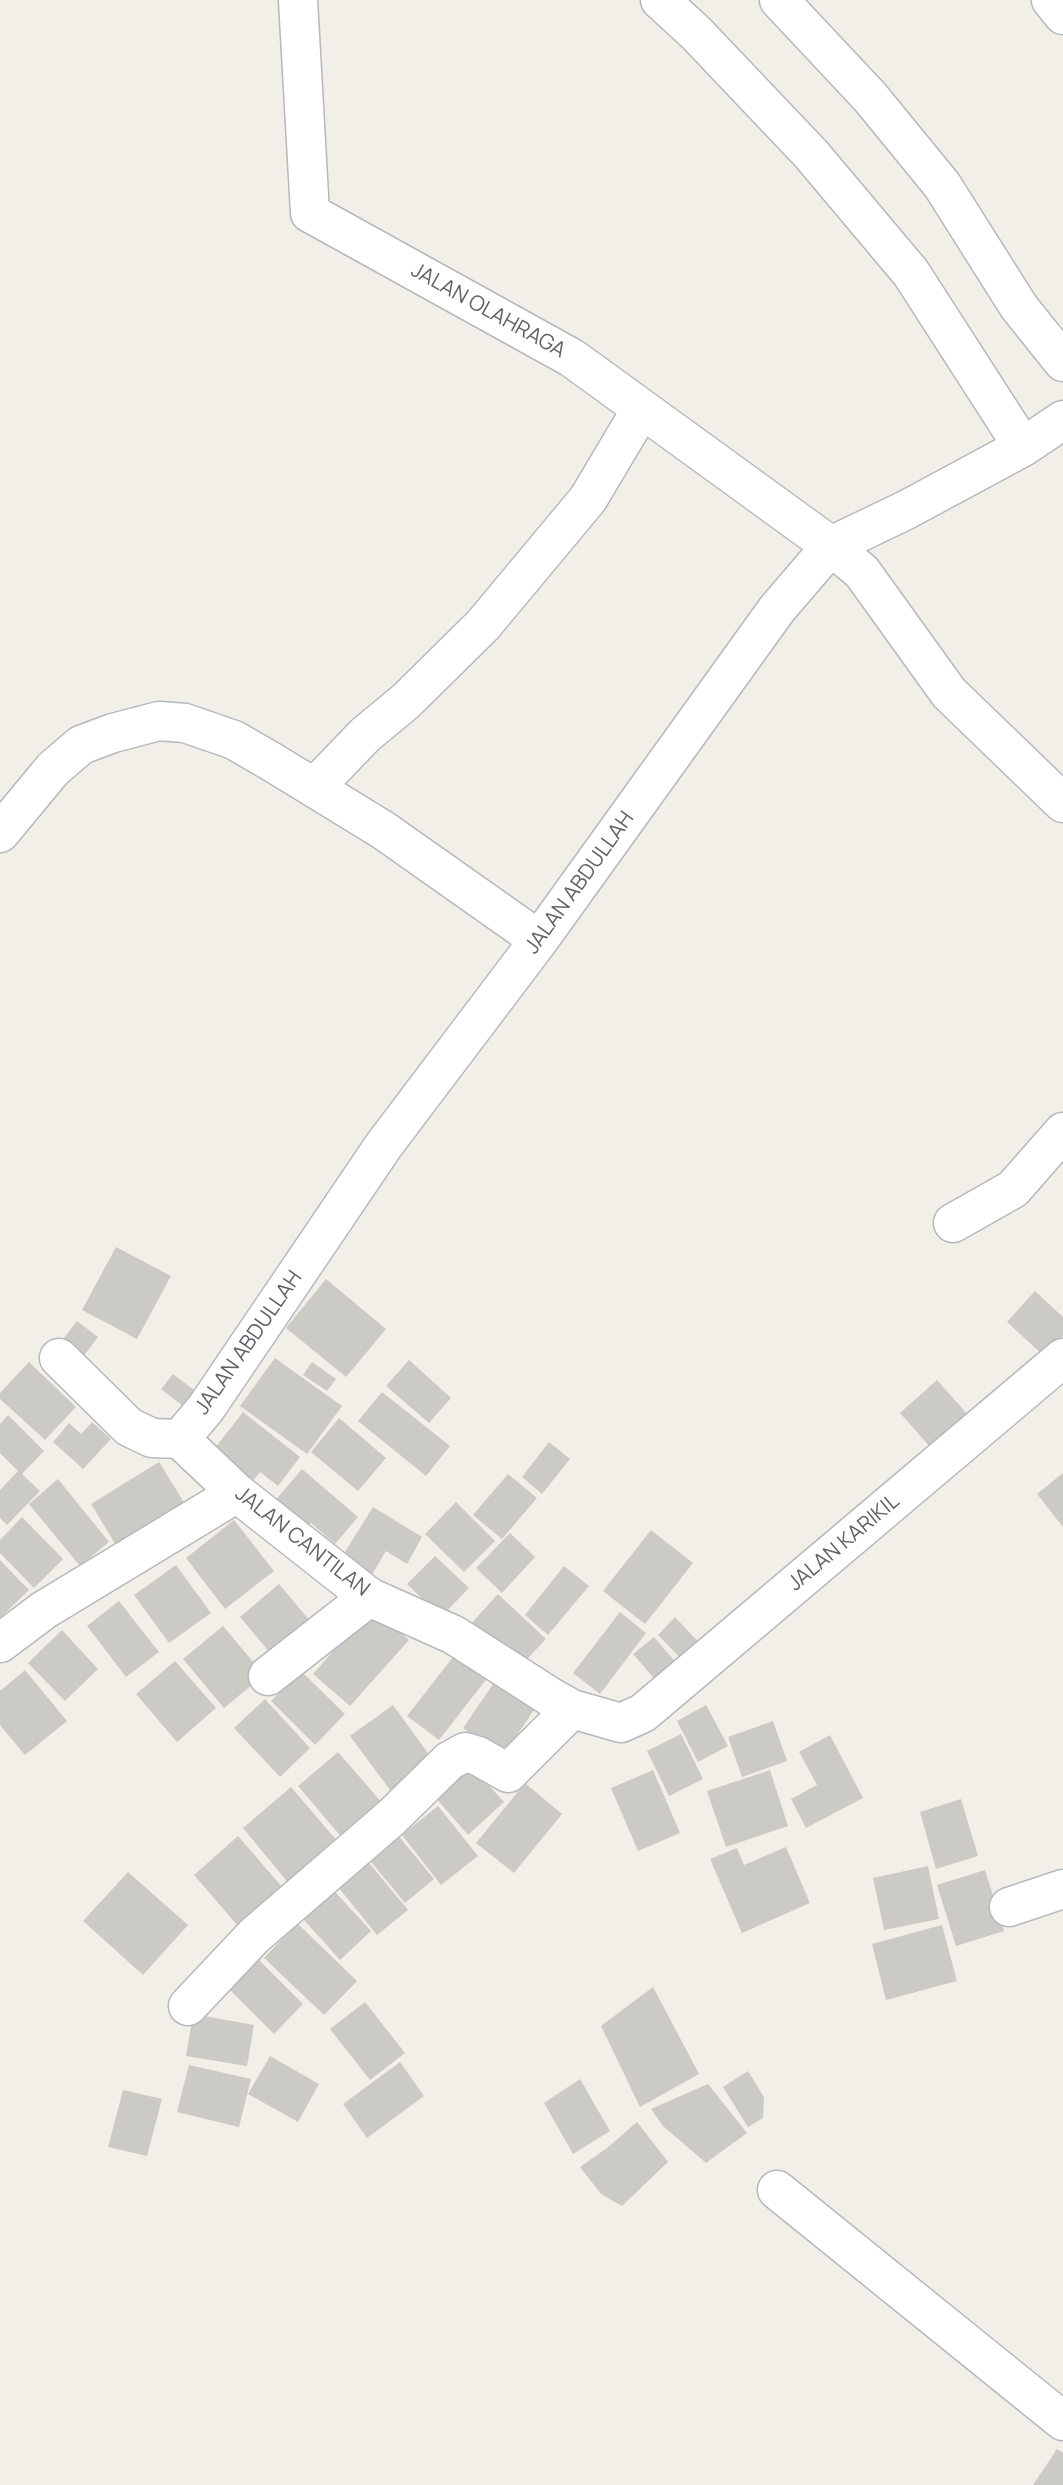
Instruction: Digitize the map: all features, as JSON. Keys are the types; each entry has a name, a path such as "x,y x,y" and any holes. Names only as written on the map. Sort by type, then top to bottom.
{"street":[{"name":"JALAN OLAHRAGA","path":"298,0 310,214 572,358 831,546 862,572 949,693 1063,803"},
{"path":"660,0 696,33 811,154 911,273 1023,447"},
{"path":"779,0 870,97 942,185 1019,307 1063,362"},
{"path":"1051,0 1063,15"},
{"path":"314,788 365,735 406,701 484,625 588,499 641,410"},
{"name":"JALAN ABDULLAH","path":"180,1438 206,1408 384,1144 539,940 777,609 831,546 906,510 1023,447 1063,420"},
{"path":"0,833 53,769 81,745 159,721 185,723 234,740 383,830 539,940"},
{"path":"953,1223 1013,1189 1063,1132"},
{"path":"59,1358 129,1427 152,1438 180,1438"},
{"name":"JALAN KARIKIL","path":"621,1723 643,1713 1063,1358"},
{"name":"JALAN CANTILAN","path":"180,1438 237,1493 369,1597 454,1635 572,1709 621,1723"},
{"path":"0,1643 44,1610 237,1493"},
{"path":"268,1676 369,1597"},
{"path":"188,2006 254,1936 392,1817 449,1761 465,1752 478,1756 508,1773 572,1709"},
{"path":"1009,1907 1063,1889"},
{"path":"777,2190 1063,2421"}],"building":[{"path":"116,1247 171,1276 137,1339 82,1310"},
{"path":"326,1279 386,1329 346,1377 286,1328"},
{"path":"1035,1291 1063,1317 1063,1336 1045,1357 1007,1322"},
{"path":"77,1321 98,1337 76,1366 55,1350"},
{"path":"275,1358 342,1406 307,1454 240,1406"},
{"path":"409,1360 451,1398 429,1423 386,1386"},
{"path":"29,1362 76,1407 45,1440 0,1399 0,1393"},
{"path":"215,1362 192,1413 161,1389 173,1374 194,1390"},
{"path":"312,1362 336,1379 327,1391 303,1375"},
{"path":"937,1380 969,1416 931,1448 900,1413"},
{"path":"382,1392 450,1446 426,1476 358,1421"},
{"path":"243,1412 300,1457 278,1486 260,1472 243,1493 215,1448"},
{"path":"8,1415 44,1451 22,1474 40,1491 7,1525 0,1518 0,1490 18,1471 0,1453 0,1424"},
{"path":"339,1418 386,1458 358,1491 311,1452"},
{"path":"92,1422 111,1439 83,1469 53,1442 69,1423 81,1434"},
{"path":"549,1442 570,1459 542,1494 522,1477"},
{"path":"159,1462 185,1504 117,1547 91,1504"},
{"path":"302,1469 358,1517 335,1544 311,1523 300,1536 268,1509"},
{"path":"1063,1473 1063,1527 1037,1494"},
{"path":"508,1474 537,1498 502,1539 473,1515"},
{"path":"58,1479 109,1542 80,1566 29,1504"},
{"path":"456,1502 495,1541 464,1572 425,1534"},
{"path":"373,1507 422,1537 407,1564 386,1551 368,1581 338,1563"},
{"path":"22,1517 63,1559 34,1588 0,1553 0,1540"},
{"path":"234,1520 274,1571 225,1609 186,1558"},
{"path":"651,1530 693,1563 645,1624 603,1591"},
{"path":"510,1533 535,1557 502,1593 476,1568"},
{"path":"435,1556 469,1588 441,1617 407,1584"},
{"path":"0,1560 29,1590 0,1618"},
{"path":"176,1565 211,1613 169,1643 134,1595"},
{"path":"564,1566 589,1586 548,1635 525,1615"},
{"path":"279,1584 315,1627 276,1660 240,1617"},
{"path":"498,1594 546,1639 516,1671 468,1627"},
{"path":"119,1601 159,1652 126,1677 87,1626"},
{"path":"371,1608 409,1640 350,1706 313,1674"},
{"path":"620,1612 646,1633 600,1694 573,1673"},
{"path":"675,1617 704,1648 687,1665 658,1635"},
{"path":"223,1626 264,1675 224,1708 183,1659"},
{"path":"62,1630 98,1669 65,1701 28,1663"},
{"path":"654,1637 679,1666 658,1683 633,1654"},
{"path":"457,1652 488,1677 439,1740 407,1716"},
{"path":"175,1661 216,1708 177,1742 136,1694"},
{"path":"25,1670 67,1721 25,1755 0,1725 0,1691"},
{"path":"301,1671 345,1714 315,1745 271,1701"},
{"path":"502,1671 542,1698 503,1756 463,1728"},
{"path":"265,1699 310,1748 280,1777 234,1728"},
{"path":"393,1705 438,1767 396,1798 350,1736"},
{"path":"706,1705 728,1746 698,1762 677,1721"},
{"path":"773,1721 787,1761 742,1777 728,1737"},
{"path":"681,1734 703,1779 669,1796 647,1751"},
{"path":"830,1735 863,1798 806,1828 791,1799 817,1785 799,1752"},
{"path":"338,1752 390,1812 350,1847 298,1786"},
{"path":"463,1757 504,1802 468,1835 428,1789"},
{"path":"653,1770 680,1833 638,1851 611,1788"},
{"path":"770,1770 788,1826 726,1847 707,1791"},
{"path":"525,1783 562,1814 514,1873 476,1843"},
{"path":"291,1787 344,1849 295,1891 243,1828"},
{"path":"961,1799 978,1856 936,1869 920,1812"},
{"path":"438,1806 478,1856 441,1885 402,1835"},
{"path":"392,1828 434,1879 405,1903 363,1852"},
{"path":"238,1836 289,1895 244,1933 194,1875"},
{"path":"786,1847 810,1903 742,1933 710,1859 737,1848 744,1865"},
{"path":"364,1857 408,1910 377,1935 334,1882"},
{"path":"928,1866 939,1919 884,1930 873,1878"},
{"path":"985,1870 1004,1931 956,1946 937,1885"},
{"path":"128,1872 188,1925 143,1975 83,1921"},
{"path":"327,1883 371,1931 340,1960 296,1911"},
{"path":"297,1923 357,1981 324,2015 264,1958"},
{"path":"942,1925 957,1981 886,2000 872,1944"},
{"path":"258,1959 303,2004 274,2034 228,1988"},
{"path":"653,1987 699,2074 640,2107 601,2026"},
{"path":"365,2002 405,2053 370,2080 330,2029"},
{"path":"193,2014 254,2025 247,2066 186,2056"},
{"path":"270,2056 319,2084 298,2122 248,2094"},
{"path":"400,2062 424,2096 367,2138 343,2104"},
{"path":"189,2065 251,2079 239,2127 177,2112"},
{"path":"748,2071 764,2097 763,2118 748,2127 723,2087"},
{"path":"580,2079 610,2131 573,2154 544,2103"},
{"path":"708,2084 747,2133 706,2163 663,2126 651,2109"},
{"path":"123,2090 162,2099 147,2156 108,2147"},
{"path":"637,2122 668,2162 622,2206 601,2194 580,2167"},
{"path":"1057,2449 1063,2453 1063,2485 1033,2485"}]}
